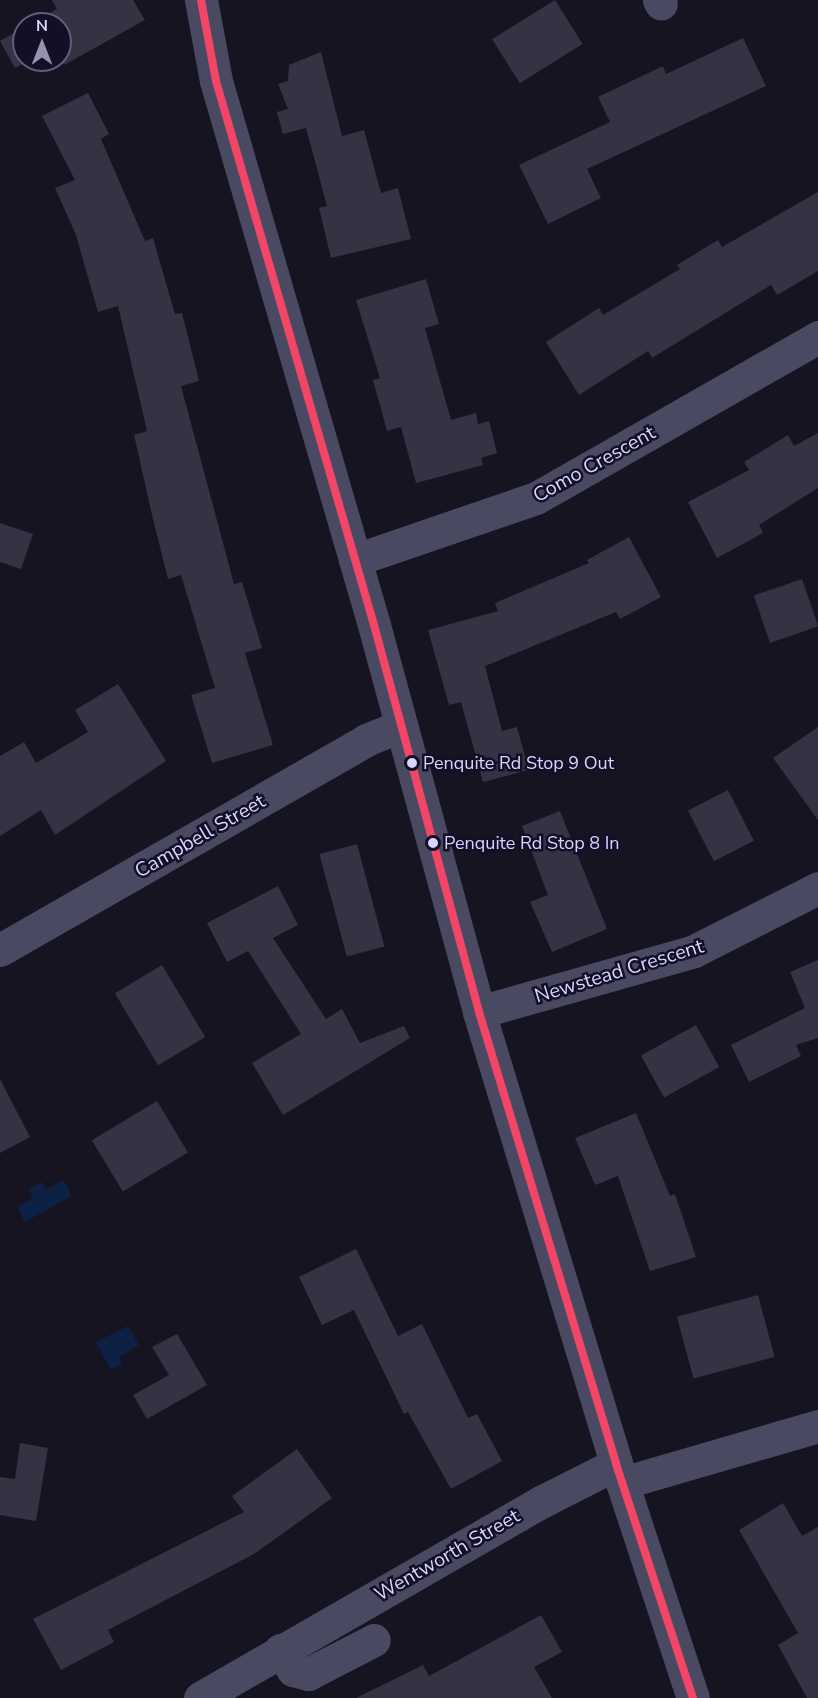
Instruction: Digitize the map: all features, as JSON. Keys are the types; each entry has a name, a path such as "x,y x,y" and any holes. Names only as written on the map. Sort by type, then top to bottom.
{"street":[{"path":"183,0 216,81"},
{"path":"201,0 216,81 355,560 479,1011 619,1474 693,1698"},
{"name":"Como Crescent","path":"355,560 536,498 818,337"},
{"name":"Campbell Street","path":"0,950 366,740 401,726"},
{"name":"Newstead Crescent","path":"479,1011 694,951 818,888"},
{"path":"619,1474 818,1426"},
{"name":"Wentworth Street","path":"200,1698 543,1501 619,1474"},
{"path":"280,1650 293,1670 308,1674 374,1640"}],"water":[{"path":"63,1180 72,1196 25,1222 17,1207 33,1198 28,1189 42,1182 46,1190"},
{"path":"128,1326 139,1345 119,1357 122,1364 111,1370 96,1342"}],"building":[{"path":"52,0 133,0 145,20 72,61 72,12 52,12 57,9"},
{"path":"555,0 583,44 520,83 492,39"},
{"path":"12,34 12,63 0,41"},
{"path":"743,38 766,86 587,169 601,198 548,224 519,165 610,122 598,97 663,66 666,74"},
{"path":"321,52 342,136 364,130 381,193 398,188 411,239 331,258 319,208 327,206 306,128 283,134 277,112 288,109 278,84 288,81 289,65"},
{"path":"88,93 109,134 101,139 145,241 153,238 175,314 182,313 199,381 181,386 234,584 242,582 262,648 245,653 273,745 212,763 191,695 215,688 181,575 168,579 134,435 147,431 118,306 98,312 76,235 55,188 75,180 42,116"},
{"path":"818,192 818,271 777,295 771,285 652,358 648,351 579,395 546,342 599,308 603,315 680,269 677,265 718,240 722,247"},
{"path":"426,279 439,324 425,328 451,420 476,413 478,424 489,421 497,453 481,458 483,465 416,483 401,427 387,431 373,380 380,378 356,300"},
{"path":"818,433 818,488 759,525 763,533 717,558 688,502 749,470 744,462 788,435 794,446"},
{"path":"0,523 33,534 21,569 0,562"},
{"path":"629,537 661,597 620,619 616,612 485,666 502,731 517,727 529,770 483,782 461,702 449,705 428,630 498,611 495,603 589,563 587,560"},
{"path":"802,579 818,626 770,643 754,596"},
{"path":"118,684 166,761 55,835 41,810 0,836 0,756 24,742 36,763 88,732 75,710"},
{"path":"818,727 818,820 773,758"},
{"path":"728,790 754,841 714,861 688,810"},
{"path":"560,811 607,929 552,952 530,902 548,895 522,826"},
{"path":"357,844 384,946 347,956 319,854"},
{"path":"278,886 298,925 273,938 326,1019 342,1009 360,1043 404,1026 410,1038 283,1115 252,1063 301,1034 248,951 227,962 207,923"},
{"path":"818,960 818,1038 796,1045 801,1056 749,1082 731,1045 805,1008 790,972"},
{"path":"162,965 205,1037 158,1065 115,993"},
{"path":"696,1025 719,1067 664,1098 641,1056"},
{"path":"0,1079 30,1137 0,1153"},
{"path":"157,1101 188,1152 123,1192 92,1140"},
{"path":"636,1113 670,1196 675,1194 696,1257 650,1271 618,1176 595,1185 575,1138"},
{"path":"356,1249 398,1336 422,1324 468,1418 477,1414 502,1461 451,1489 408,1412 404,1414 354,1310 322,1325 299,1277"},
{"path":"758,1295 775,1357 693,1379 677,1317"},
{"path":"177,1334 207,1385 147,1419 133,1395 169,1375 152,1347"},
{"path":"20,1443 48,1448 36,1521 0,1515 0,1477 15,1479"},
{"path":"297,1449 332,1498 254,1554 108,1630 114,1642 61,1670 33,1619 244,1512 232,1496"},
{"path":"783,1503 802,1536 818,1527 818,1698 807,1698 778,1645 798,1633 739,1530"},
{"path":"541,1615 562,1652 534,1667 552,1698 356,1698 423,1665 429,1676"}],"transit line":[{"path":"201,0 216,81 374,625 479,1012 616,1464 693,1698"}],"place":[{"name":"Penquite Rd Stop 9 Out","path":"412,763"},
{"name":"Penquite Rd Stop 8 In","path":"433,843"}]}
